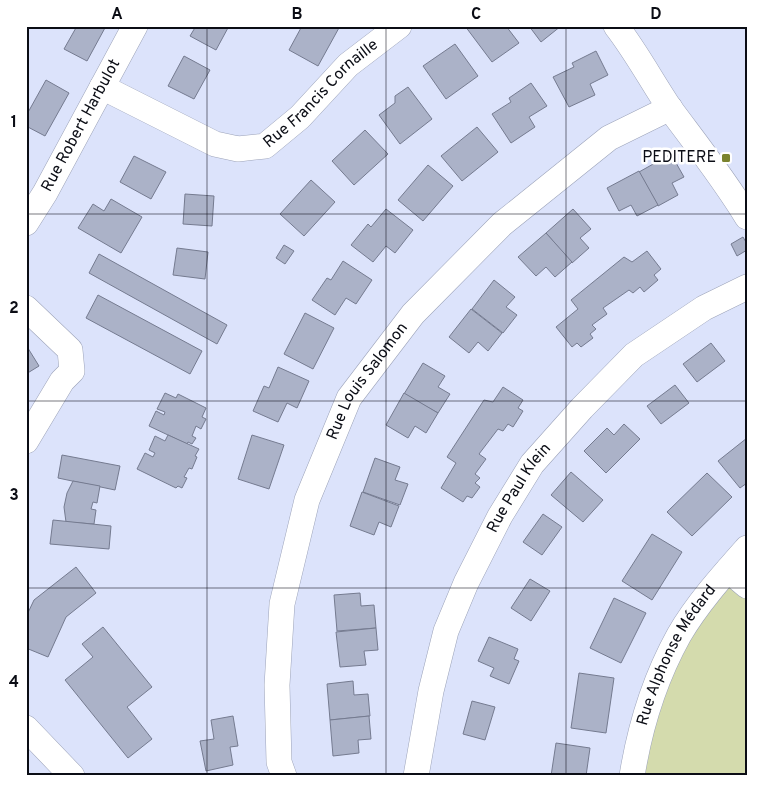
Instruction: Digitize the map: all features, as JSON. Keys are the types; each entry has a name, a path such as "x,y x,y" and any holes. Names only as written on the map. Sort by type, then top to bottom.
{"street":[{"name":"Rue Robert Harbulot","path":"26,223 45,193 135,26"},
{"name":"Rue Francis Cornaille","path":"102,87 215,144 238,149 265,146 300,117 348,65 399,26"},
{"path":"616,26 629,43 670,108 725,182 747,217"},
{"name":"Rue Louis Salomon","path":"284,776 279,762 277,685 282,604 306,500 349,398 413,314 502,224 609,138 670,108"},
{"name":"Rue Paul Klein","path":"416,776 431,690 446,631 466,583 500,516 532,464 582,408 634,355 704,308 747,287"},
{"path":"26,308 70,350 72,371 62,381 26,441"},
{"name":"Rue Alphonse Médard","path":"632,776 647,705 664,664 680,634 747,548"},
{"path":"728,570 747,586"},
{"path":"26,728 72,776"}],"green space":[{"path":"728,570 747,586 747,776 632,776 647,705"}],"building":[{"path":"77,26 106,26 87,61 64,49"},
{"path":"196,26 229,26 216,50 190,36"},
{"path":"302,26 340,26 318,66 289,50"},
{"path":"465,26 506,26 519,43 492,62"},
{"path":"529,26 561,26 541,42"},
{"path":"455,44 478,76 446,99 423,66"},
{"path":"596,51 608,75 590,84 595,95 569,107 553,77 574,67 572,63"},
{"path":"184,56 210,70 194,99 168,86"},
{"path":"46,80 69,93 45,136 26,126 26,116"},
{"path":"531,83 547,106 529,117 535,127 511,143 492,114 511,102 509,98"},
{"path":"408,87 432,119 400,144 379,115 395,103 395,96"},
{"path":"477,127 498,152 462,181 441,156"},
{"path":"365,130 388,154 354,185 332,161"},
{"path":"671,154 684,177 672,183 678,195 658,206 639,172"},
{"path":"134,156 166,172 151,199 120,182"},
{"path":"428,165 453,186 423,221 398,200"},
{"path":"639,171 658,205 637,216 631,205 619,211 607,188"},
{"path":"311,180 335,202 304,236 280,214"},
{"path":"185,194 214,196 212,226 183,224"},
{"path":"111,199 142,217 121,253 78,228 93,204 104,211"},
{"path":"386,209 413,230 395,253 386,246 373,262 351,245 368,224 371,227"},
{"path":"573,209 591,229 580,238 589,248 572,263 546,233"},
{"path":"546,233 572,262 555,277 546,267 536,276 518,257"},
{"path":"743,237 747,244 747,250 737,256 731,244"},
{"path":"284,245 294,251 285,264 276,258"},
{"path":"177,248 208,252 205,279 173,275"},
{"path":"647,251 661,269 654,275 658,280 644,292 640,287 633,293 629,290 603,308 607,314 592,325 596,329 590,334 593,338 581,347 577,343 572,347 556,327 578,309 571,300 624,257 632,262"},
{"path":"99,254 227,325 217,344 89,273"},
{"path":"343,261 372,280 356,304 346,298 335,315 312,300 327,278 331,280"},
{"path":"494,280 515,297 506,307 517,315 503,333 472,309"},
{"path":"98,295 202,351 190,374 86,318"},
{"path":"471,309 502,333 488,351 478,342 469,353 449,337"},
{"path":"305,313 334,328 313,369 284,354"},
{"path":"711,343 725,361 697,382 683,364"},
{"path":"26,345 39,366 26,374"},
{"path":"423,363 445,376 438,387 450,394 438,413 404,394"},
{"path":"278,367 309,381 297,408 287,403 278,422 253,411 264,386 269,388"},
{"path":"675,385 689,403 661,424 647,406"},
{"path":"503,387 523,400 518,408 523,411 513,427 508,424 503,431 498,429 479,454 486,459 475,474 480,478 475,483 480,487 472,498 467,496 463,502 441,488 456,463 447,457 484,400 493,402"},
{"path":"165,393 176,398 178,394 206,408 202,417 206,419 201,429 196,426 192,436 196,438 192,444 188,442 187,444 149,426 156,411 164,415 165,412 157,409"},
{"path":"404,393 438,413 426,433 415,426 408,438 386,425"},
{"path":"624,424 640,439 606,473 584,451 607,428 614,435"},
{"path":"168,435 199,449 192,469 189,468 184,477 187,478 182,488 178,486 176,488 137,469 145,453 153,457 155,453 149,450 155,436 165,441"},
{"path":"252,435 284,445 269,489 238,479"},
{"path":"747,438 747,483 740,488 718,461"},
{"path":"62,455 120,466 115,490 58,478"},
{"path":"375,458 400,467 395,480 408,484 400,505 363,492"},
{"path":"571,472 603,500 583,522 551,495"},
{"path":"707,473 732,497 692,536 667,512"},
{"path":"73,481 100,486 97,503 93,502 91,509 96,510 94,524 66,522 64,507 67,493"},
{"path":"362,492 399,506 391,527 379,522 374,535 350,526"},
{"path":"543,514 562,527 542,555 523,542"},
{"path":"53,520 111,526 109,549 50,544"},
{"path":"652,534 682,552 652,600 622,581"},
{"path":"76,567 96,593 66,617 48,657 26,648 26,617 34,600"},
{"path":"530,579 550,591 531,621 511,608"},
{"path":"360,593 361,606 374,605 376,628 337,631 334,595"},
{"path":"614,598 646,613 621,663 590,648"},
{"path":"103,627 152,687 127,707 152,739 128,758 65,680 93,657 82,644"},
{"path":"376,628 378,650 364,651 366,665 340,667 336,632"},
{"path":"489,637 518,649 514,659 519,661 509,684 490,676 494,668 478,661"},
{"path":"579,673 614,678 606,733 571,728"},
{"path":"353,681 354,695 368,694 370,716 330,720 327,684"},
{"path":"472,701 495,707 485,740 463,734"},
{"path":"233,716 238,746 230,747 233,765 206,771 200,741 214,739 211,720"},
{"path":"369,716 371,739 358,740 359,753 333,756 330,720"},
{"path":"556,743 590,748 586,776 551,776"}],"place":[{"name":"PEDITERE","path":"726,158"}]}
